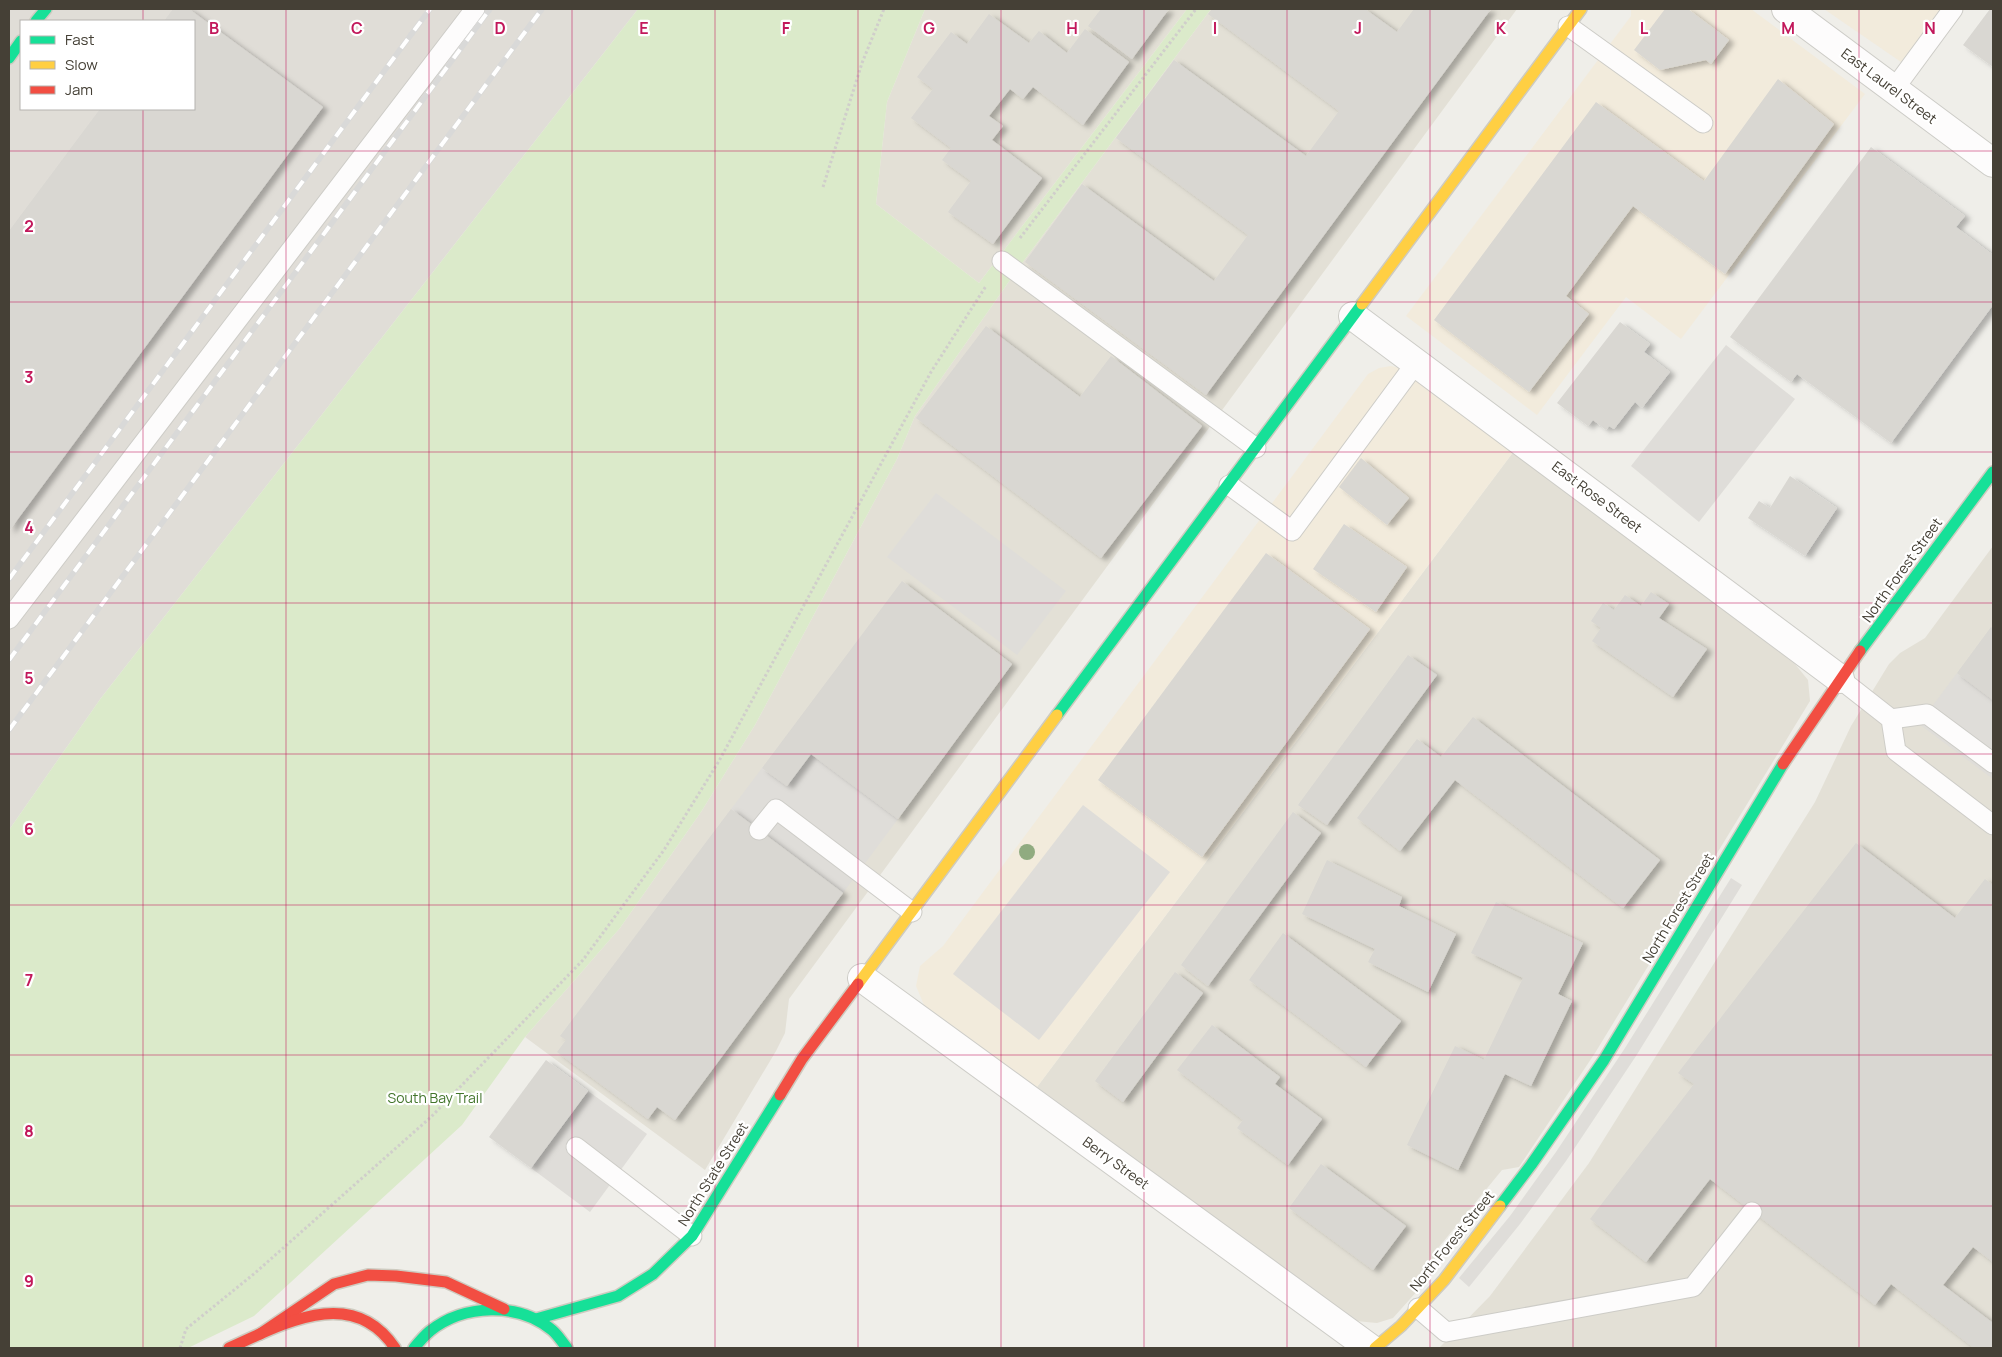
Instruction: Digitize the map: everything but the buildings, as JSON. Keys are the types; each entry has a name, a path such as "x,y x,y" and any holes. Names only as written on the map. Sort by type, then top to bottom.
{"main road":[{"path":"37,20 46,9"},
{"name":"North State Street","path":"536,1319 618,1296 653,1274 692,1236 802,1060 1581,9"},
{"path":"9,58 20,42"},
{"name":"North Forest Street","path":"1375,1348 1401,1326 1444,1280 1531,1166 1604,1060 1777,772 1840,679 1993,472"},
{"path":"260,1334 334,1284 368,1275 396,1276 446,1282 504,1309 536,1319 562,1339 567,1348"},
{"path":"414,1348 420,1339 445,1320 474,1310 504,1309"},
{"path":"228,1348 260,1334 324,1313 349,1314 366,1320 383,1333 395,1348"}],"street":[{"name":"East Laurel Street","path":"1786,9 1993,163"},
{"name":"East Rose Street","path":"1353,316 1840,679"},
{"name":"Berry Street","path":"862,978 1370,1348"}],"lane":[{"path":"9,619 475,9"},
{"path":"1894,89 1953,9"},
{"path":"1568,26 1703,123"},
{"path":"1002,261 1256,448"},
{"path":"1228,485 1292,531 1416,363"},
{"path":"1840,679 1890,719 1896,750 1993,825"},
{"path":"1890,719 1927,714 1993,763"},
{"path":"759,830 776,809 912,912"},
{"path":"576,1147 692,1236"},
{"path":"1418,1308 1446,1332 1693,1287 1752,1212"}],"path":[{"path":"824,187 862,63 884,9"},
{"path":"180,1348 186,1329 255,1273 431,1118 583,960 664,850 719,761 931,372 1002,261 1196,9"}],"shaded area":[{"path":"9,9 638,9 101,698 9,830"},
{"path":"925,9 1187,9 979,283 876,204 887,102"},
{"path":"1211,9 1517,9 789,999 785,1033 705,1170 525,1037 620,928 701,812 755,725 897,459 915,416 1017,270"},
{"path":"1631,9 1751,9 1865,94 1681,339 1626,297 1537,415 1406,316 1631,16"},
{"path":"1824,9 1941,9 1901,62"},
{"path":"1726,345 1795,399 1699,522 1631,466"},
{"path":"1391,366 1405,369 1514,451 1037,1087 924,1005 916,986 920,966 943,946 1368,374 1379,368"},
{"path":"1514,451 1795,664 1808,680 1810,701 1595,1053 1519,1167 1502,1170 1434,1253 1436,1270 1393,1318 1377,1323 1356,1321 1037,1087"},
{"path":"936,493 1066,591 1017,655 887,557"},
{"path":"1993,546 1993,1348 1439,1348 1490,1296 1589,1163 1815,802 1851,726 1889,664 1900,653 1925,638"},
{"path":"1957,673 1993,700 1993,779 1919,724"},
{"path":"811,754 898,819 843,893 731,809 762,768 787,786"},
{"path":"1083,805 1170,872 1039,1040 953,974"},
{"path":"1731,878 1742,885 1636,1056 1566,1161 1520,1224 1469,1287 1459,1278 1510,1216 1556,1152 1625,1048"},
{"path":"588,1091 647,1134 590,1212 531,1168"}],"green space":[{"name":"South Bay Trail","path":"638,9 925,9 887,102 876,204 979,283 1187,9 1211,9 1017,270 915,416 897,459 755,725 701,812 620,928 525,1037 462,1125 254,1316 188,1348 9,1348 9,830 101,698"}],"railway":[{"path":"9,579 430,9"},
{"path":"9,660 490,9"},
{"path":"9,730 542,9"}],"traffic: fast":[{"path":"37,20 46,9"},
{"path":"9,58 20,42"},
{"path":"1057,715 1362,304"},
{"path":"1860,651 1993,472"},
{"path":"1500,1206 1604,1060 1783,764"},
{"path":"536,1319 618,1296 653,1274 692,1236 780,1095"},
{"path":"414,1348 428,1333 444,1322 475,1311 491,1310 507,1311 538,1321 554,1332 567,1348"}],"traffic: slow":[{"path":"1362,304 1581,9"},
{"path":"858,984 1057,715"},
{"path":"1375,1348 1401,1326 1444,1280 1500,1206"}],"traffic: jam":[{"path":"1783,764 1860,651"},
{"path":"780,1095 802,1059 858,984"},
{"path":"260,1334 334,1284 368,1275 396,1276 446,1282 504,1309"},
{"path":"229,1348 294,1321 316,1315 338,1314 359,1318 378,1329 395,1348"}]}
